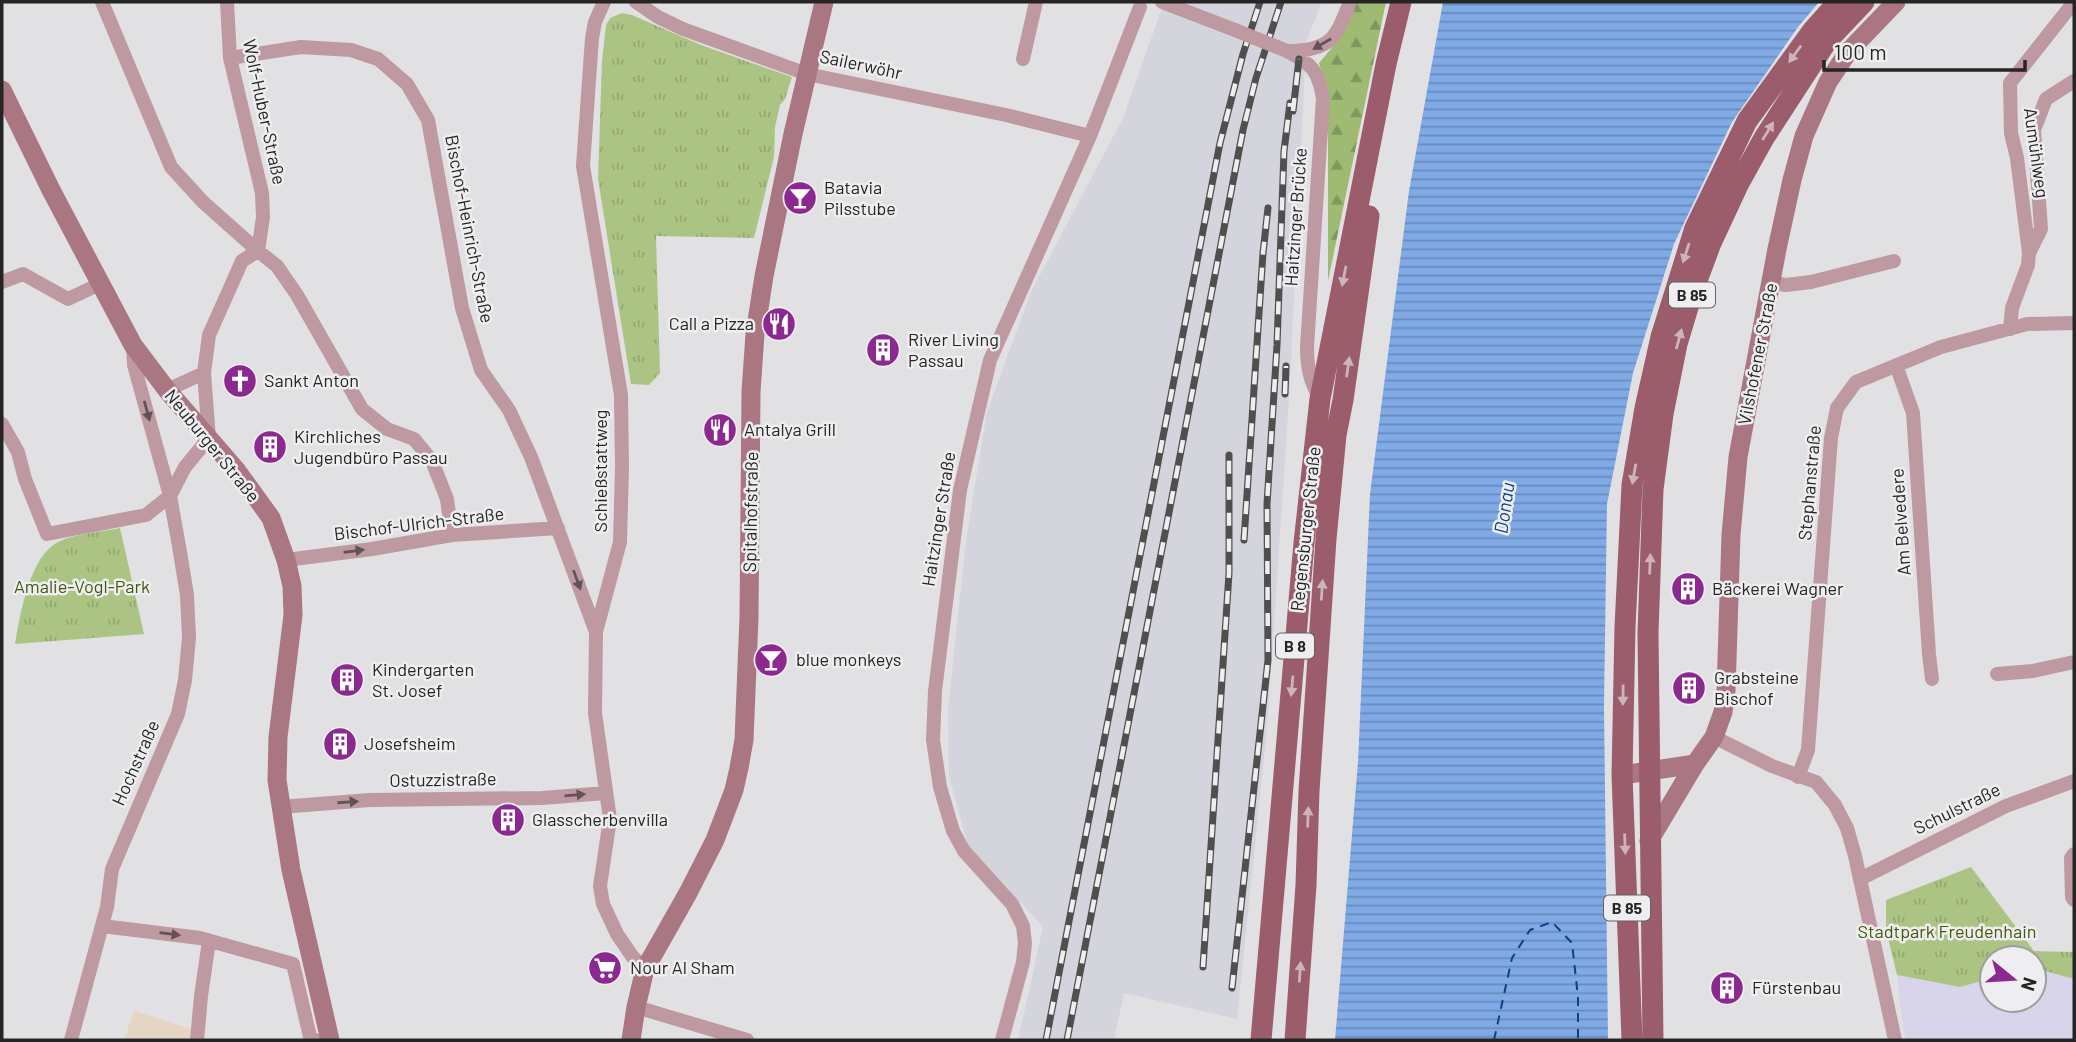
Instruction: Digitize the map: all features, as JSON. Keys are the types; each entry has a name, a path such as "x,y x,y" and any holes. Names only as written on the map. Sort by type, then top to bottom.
{"main road":[{"name":"Regensburger Straße","path":"1261,1040 1301,570 1320,399 1386,64 1401,2"},
{"name":"B 85","path":"1632,1040 1622,775 1625,627 1632,485 1645,408 1661,337 1695,228 1746,121 1812,30 1838,2"},
{"name":"B 85","path":"1653,1040 1648,632 1653,489 1663,414 1677,344 1711,243 1738,185 1764,138 1827,41 1864,2"},
{"name":"Regensburger Straße","path":"1295,1040 1324,565 1336,435 1377,164 1386,64"},
{"name":"B 8","path":"1320,399 1336,435"}],"street":[{"path":"102,2 170,167 203,202 277,265 362,409 387,429 414,439 432,461 447,499 452,536"},
{"name":"Wolf-Huber-Straße","path":"227,2 230,58 262,193 263,217 258,251"},
{"name":"Schießstattweg","path":"604,2 595,22 592,38 583,166 621,395 620,542 596,632 595,713 610,819 600,886 603,904 617,934 645,969"},
{"name":"Sailerwöhr","path":"636,2 683,29 807,74 999,113 1090,136"},
{"path":"1023,59 1035,2"},
{"path":"1138,4 1149,8 1161,2"},
{"name":"Haitzinger Brücke","path":"1161,2 1287,51 1306,61 1320,79 1323,98 1307,347 1307,369 1320,399"},
{"name":"Haitzinger Brücke","path":"1287,51 1320,48 1336,34 1350,2"},
{"name":"Vilshofener Straße","path":"1649,841 1714,737 1723,712 1731,535 1738,457 1777,249 1804,136 1828,82 1848,52 1896,2"},
{"name":"Aumühlweg","path":"2010,329 2012,308 2028,265 2029,253 2017,158 2011,133 2010,83 2074,2"},
{"name":"Spitalhofstraße","path":"631,1040 645,969 715,841 734,790 739,768 744,740 749,617 751,393 755,334 764,276 821,3"},
{"name":"Haitzinger Straße","path":"1002,1040 1023,962 1023,926 1012,904 964,851 953,831 940,787 933,740 935,691 960,490 990,360 1090,136 1138,4"},
{"name":"Bischof-Heinrich-Straße","path":"230,58 301,47 351,50 378,60 407,84 428,120 462,308 481,370 509,410 531,457 596,632"},
{"path":"2029,253 2040,229 2034,130 2046,99 2074,81"},
{"name":"Neuburger Straße","path":"2,90 51,190 133,345 167,390 237,471 271,518 286,560 292,586 293,615 278,737 277,780 291,870 330,1040"},
{"path":"2,424 18,452 25,479 47,534 146,515 170,496 185,467 209,438 204,373 209,335 242,261 258,251"},
{"path":"1771,283 1786,285 1811,282 1894,261"},
{"path":"2,282 23,274 68,299 102,283"},
{"name":"Stephanstraße","path":"1798,777 1808,750 1831,438 1837,408 1856,382 1941,347 2027,324 2074,323"},
{"name":"Hochstraße","path":"71,1040 107,907 112,869 178,714 189,638 187,595 170,496 134,365 133,345"},
{"name":"Am Belvedere","path":"1896,365 1913,413 1928,654 1932,679"},
{"path":"167,390 204,373"},
{"name":"Bischof-Ulrich-Straße","path":"286,560 452,536 558,528"},
{"path":"1997,674 2033,671 2074,662"},
{"path":"1714,737 1798,777 1816,782 1835,804 1847,828 1855,856 1895,1040"},
{"path":"1622,775 1695,764"},
{"name":"Schulstraße","path":"1860,880 2006,806 2074,781"},
{"name":"Ostuzzistraße","path":"280,807 370,800 542,798 606,793"},
{"path":"2074,854 2071,858 2074,900"},
{"path":"102,926 209,941 293,964 310,1037 315,1040"},
{"path":"197,1040 209,941"},
{"path":"636,1007 747,1040"}],"shaded area":[{"path":"1164,2 1322,2 1306,42 1290,383 1267,729 1237,1019 1124,993 1114,1040 1018,1040 1043,927 968,845 949,777 948,710 966,540 987,412 1031,292 1123,118"},
{"path":"2048,972 2074,979 2074,1040 1906,1040 1897,975 1960,987 1978,982 1978,1014 2048,1014"},
{"path":"134,1011 197,1031 196,1040 124,1040"}],"green space":[{"path":"1356,2 1386,2 1328,281 1328,93 1319,63 1340,38"},
{"path":"622,13 701,45 792,77 785,99 780,105 775,127 774,157 754,238 656,236 660,373 649,385 631,384 598,179 602,61 606,25 610,18"},
{"name":"Amalie-Vogl-Park","path":"120,528 144,634 15,644 28,586 41,558 50,548 74,536"},
{"name":"Stadtpark Freudenhain","path":"1971,867 2029,944 1978,944 1978,982 1960,987 1897,975 1886,930 1886,900"},
{"name":"Stadtpark Freudenhain","path":"2048,951 2074,952 2074,979 2048,972"}],"water":[{"name":"Donau","path":"1443,2 1819,2 1798,27 1732,122 1674,244 1633,373 1607,504 1604,706 1608,1040 1335,1040 1358,762 1370,494 1409,191"}],"ferry route":[{"path":"1494,1040 1512,958 1530,930 1552,922 1572,943 1578,997 1578,1040"}],"railway":[{"path":"1046,1040 1220,143 1243,54 1260,2"},
{"path":"1067,1040 1243,130 1256,78 1281,2"},
{"path":"1293,111 1299,59"},
{"path":"1232,988 1268,660 1267,504 1277,345 1284,151 1290,103"},
{"path":"1244,540 1268,208"},
{"path":"1285,394 1286,366"},
{"path":"1203,967 1229,573 1229,455"}],"place":[{"name":"Batavia Pilsstube","path":"800,198"},
{"name":"Call a Pizza","path":"779,324"},
{"name":"River Living Passau","path":"883,350"},
{"name":"Sankt Anton","path":"240,381"},
{"name":"Antalya Grill","path":"720,430"},
{"name":"Kirchliches Jugendbüro Passau","path":"270,447"},
{"name":"Bäckerei Wagner","path":"1688,589"},
{"name":"blue monkeys","path":"771,660"},
{"name":"Kindergarten St. Josef","path":"347,680"},
{"name":"Grabsteine Bischof","path":"1689,688"},
{"name":"Josefsheim","path":"340,744"},
{"name":"Glasscherbenvilla","path":"508,820"},
{"name":"Nour Al Sham","path":"605,968"},
{"name":"Fürstenbau","path":"1727,988"}]}
